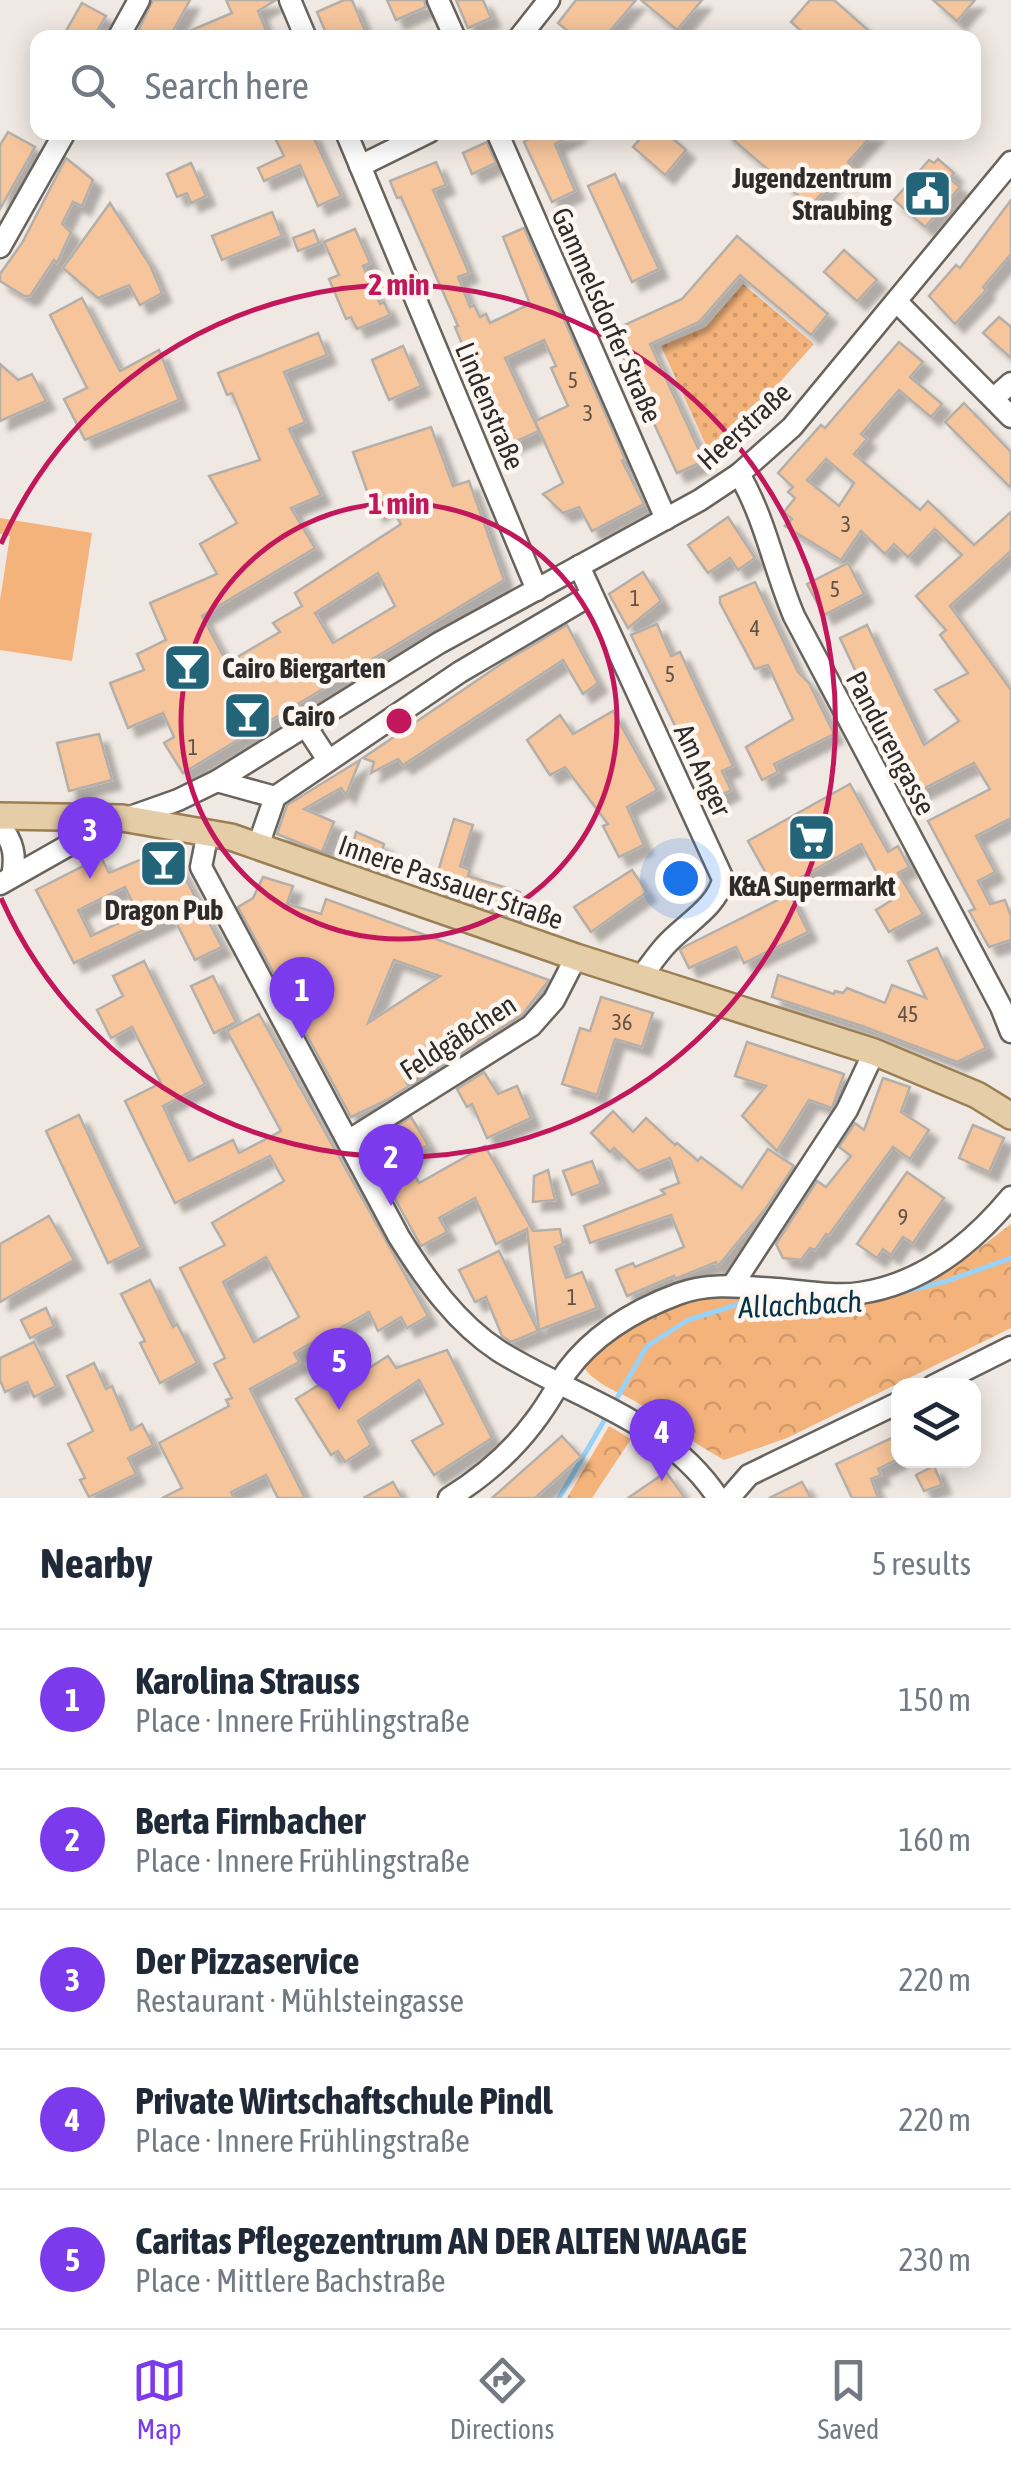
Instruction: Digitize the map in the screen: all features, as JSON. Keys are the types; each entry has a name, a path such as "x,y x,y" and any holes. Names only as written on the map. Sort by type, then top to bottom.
{"main road":[{"name":"Innere Passauer Straße","path":"0,816 122,818 208,832 258,846 576,957 874,1052 977,1095 1011,1116"}],"street":[{"path":"122,30 139,0"},
{"path":"290,0 303,30"},
{"path":"438,0 451,30"},
{"path":"525,30 549,0"},
{"path":"0,248 61,140"},
{"name":"Lindenstraße","path":"349,140 537,590"},
{"path":"360,166 414,140"},
{"name":"Gammelsdorfer Straße","path":"500,140 666,519"},
{"name":"Heerstraße","path":"6,880 122,818 178,800 217,780 439,644 666,519 739,474 792,427 1011,162"},
{"path":"897,302 1011,416"},
{"path":"994,398 1011,382"},
{"name":"Pandurengasse","path":"739,474 759,512 782,588 802,633 1001,1006 1011,1032"},
{"name":"Am Anger","path":"579,566 723,880 713,899 666,944 640,978"},
{"path":"258,846 275,797 460,672 591,595"},
{"path":"439,644 460,672"},
{"path":"305,725 328,760"},
{"path":"217,780 275,797"},
{"path":"0,826 14,846 16,858 6,880"},
{"path":"208,832 201,867 399,1237 425,1278 456,1314 496,1349 652,1431 692,1464 718,1498"},
{"name":"Feldgäßchen","path":"348,1140 531,1026 554,1000 576,957"},
{"path":"732,1286 848,1110 874,1052"},
{"path":"449,1498 502,1458 534,1423 583,1352 623,1318 702,1287 858,1294 899,1283 931,1268 966,1244 1011,1197"},
{"path":"949,1378 1011,1347"},
{"path":"730,1498 748,1475 891,1405"}],"green space":[{"path":"743,284 814,344 712,458 661,346 706,327"},
{"path":"0,518 92,533 72,661 0,650 0,600 10,536 0,534"},
{"path":"1011,1224 1011,1328 909,1378 891,1378 891,1387 787,1438 724,1460 643,1406 602,1384 583,1366 620,1330 689,1300 722,1294 920,1284 973,1253"},
{"path":"609,1426 631,1439 592,1498 567,1498"}],"building":[{"path":"153,0 190,0 173,30 139,29"},
{"path":"226,0 276,0 258,11 266,30 192,30 232,13"},
{"path":"352,0 365,30 325,30 317,12"},
{"path":"387,0 424,0 426,7 396,20"},
{"path":"456,0 483,0 491,18 468,28"},
{"path":"576,0 636,0 611,30 566,30 558,23"},
{"path":"641,0 702,0 677,30"},
{"path":"810,0 834,0 868,30 800,30 791,22"},
{"path":"933,0 975,0 957,21"},
{"path":"82,3 106,16 98,30 67,30"},
{"path":"8,132 35,147 0,209 0,145"},
{"path":"276,140 315,140 341,196 318,206 300,165 264,181 258,168 284,156"},
{"path":"563,140 555,144 575,191 552,202 524,142"},
{"path":"639,140 674,140 686,150 665,175 633,147"},
{"path":"733,140 868,140 848,162 856,170 845,182 837,175 811,206"},
{"path":"487,142 496,163 472,174 463,153"},
{"path":"66,158 93,180 82,206 73,202 62,224 71,232 57,263 54,260 30,296 24,296 0,281 0,274 22,243"},
{"name":"Jugendzentrum Straubing","path":"938,159 954,173 950,179 960,187 925,227 894,200 929,160 934,163"},
{"path":"436,162 446,185 433,190 469,273 458,277 470,307 474,305 480,317 486,314 490,323 530,304 503,237 524,228 625,459 622,461 644,504 592,531 579,507 563,513 543,494 563,483 535,421 568,406 544,340 505,358 539,431 508,445 503,436 499,438 455,327 458,326 401,197 397,198 390,181"},
{"path":"191,163 206,196 191,203 187,193 177,197 167,174"},
{"path":"615,174 659,269 632,282 588,186"},
{"path":"1011,200 1011,254 955,324 929,296 956,265 960,268"},
{"path":"110,203 150,265 162,293 140,305 129,285 98,298 63,268"},
{"path":"272,212 282,236 222,260 212,236"},
{"path":"355,229 370,263 363,266 380,304 384,302 390,315 357,329 351,317 346,319 329,279 339,275 324,242"},
{"path":"314,230 319,243 298,251 293,238"},
{"path":"737,236 828,314 811,335 740,275 699,322 650,344 704,461 677,473 611,331 682,299"},
{"path":"844,250 877,280 857,301 824,272"},
{"path":"82,298 120,371 159,350 179,400 85,440 64,399 87,388 50,315"},
{"path":"999,317 1011,327 1011,358 983,333"},
{"path":"318,333 327,355 284,372 305,422 289,429 321,495 291,508 315,548 202,616 227,663 280,632 273,623 302,606 295,593 401,524 389,504 375,513 353,452 431,427 453,486 469,481 504,580 183,773 164,743 174,737 163,713 128,728 110,683 144,670 137,654 166,640 150,603 217,574 200,544 237,523 209,476 260,460 232,393 227,395 218,373","holes":["378,573 395,606 333,643 315,613"]},
{"path":"899,342 923,362 910,377 942,404 931,417 899,390 861,434 867,439 854,454 920,510 928,501 974,545 1011,512 1011,551 950,606 1011,690 1011,818 976,836 995,872 978,881 990,904 1005,900 1011,916 1011,940 989,947 969,911 975,909 928,821 990,789 974,763 915,793 876,714 872,716 861,693 865,691 840,638 867,625 924,745 959,721 935,690 968,673 940,635 946,630 916,596 962,555 935,529 908,557 894,544 885,554 861,531 841,560 785,526 792,519 784,512 795,498 788,492 793,487 778,473 821,425 825,428","holes":["826,459 854,483 839,506 807,480"]},
{"path":"403,346 421,386 389,400 372,360"},
{"path":"0,364 18,380 32,374 46,401 0,421"},
{"path":"964,403 1011,452 1011,488 945,422"},
{"path":"728,517 755,558 738,570 730,558 708,573 688,545"},
{"path":"848,563 864,594 824,615 807,584"},
{"path":"643,572 661,601 628,628 609,594"},
{"path":"755,582 798,672 809,683 834,734 774,764 778,772 762,780 746,747 793,719 768,665 755,669 720,603 720,597"},
{"path":"657,624 671,656 680,652 733,766 722,771 731,790 711,800 631,635"},
{"path":"567,625 598,683 583,694 563,660 403,765 398,759 371,773 374,762 363,758 504,662"},
{"path":"613,711 657,790 627,807 644,845 619,857 603,826 608,824 565,767 550,775 527,740 560,715 573,734"},
{"path":"99,734 112,780 69,791 57,743"},
{"path":"360,760 346,795 341,788 304,809 334,822 322,852 277,834 287,805"},
{"path":"850,784 888,852 898,846 909,867 898,873 923,914 889,932 876,910 892,900 861,844 776,891 748,841"},
{"path":"454,819 473,825 460,866 470,870 468,876 520,892 513,918 433,888"},
{"path":"356,832 384,844 376,870 349,861"},
{"path":"166,849 222,947 195,960 173,916 74,963 36,890 101,857 109,873","holes":["125,887 138,914 91,936 78,910"]},
{"path":"632,870 647,892 591,932 574,907"},
{"path":"263,877 293,886 287,904 321,914 326,899 549,980 522,1015 436,1069 434,1066 406,1082 409,1086 387,1100 351,1117 238,907 253,898","holes":["394,960 440,976 368,1023"]},
{"path":"790,894 808,932 744,963 736,947 689,968 680,950 684,947"},
{"path":"937,948 986,1048 957,1062 772,997 778,975 834,994 847,988 885,1003 892,985 926,998 908,961"},
{"path":"144,961 205,1084 163,1106 189,1161 233,1140 239,1153 281,1131 227,1031 259,1014 428,1316 407,1328 401,1317 378,1331 369,1312 335,1331 338,1338 324,1345 320,1338 294,1353 299,1362 250,1389 305,1498 278,1498 266,1475 231,1492 234,1498 162,1498 182,1488 159,1443 229,1406 226,1400 232,1398 214,1364 225,1358 180,1268 225,1245 212,1223 284,1181 270,1156 175,1203 125,1101 161,1083 132,1027 111,1038 97,1010 123,996 113,976","holes":["266,1257 299,1317 254,1342 223,1282"]},
{"path":"213,976 236,1022 214,1033 191,986"},
{"path":"601,997 653,1013 642,1047 615,1039 597,1095 562,1084 580,1028 590,1031"},
{"path":"747,1042 844,1074 832,1108 809,1100 777,1151 742,1116 766,1086 735,1076"},
{"path":"484,1072 498,1094 517,1086 531,1118 487,1138 472,1104 467,1107 457,1089"},
{"path":"883,1078 910,1087 901,1112 929,1130 910,1159 893,1147 815,1250 810,1248 801,1260 783,1258 776,1244 817,1181 826,1187 851,1156 839,1147 855,1123 864,1130"},
{"path":"613,1111 633,1132 646,1118 675,1145 698,1161 701,1157 742,1188 768,1149 794,1166 766,1208 718,1266 716,1262 627,1296 616,1270 633,1263 635,1267 684,1247 671,1215 590,1243 584,1226 665,1194 661,1190 679,1183 670,1158 638,1171 591,1133"},
{"path":"79,1115 141,1247 108,1263 46,1131"},
{"path":"411,1117 428,1145 398,1164 381,1136"},
{"path":"973,1125 1004,1138 989,1172 959,1158"},
{"path":"485,1146 533,1231 560,1229 563,1244 555,1247 566,1278 582,1272 597,1308 539,1330 527,1229 496,1244 475,1198 439,1218 447,1232 421,1246 389,1188 414,1174 419,1183"},
{"path":"592,1161 601,1184 572,1195 563,1171"},
{"path":"548,1170 555,1200 533,1202 534,1176"},
{"path":"907,1172 944,1198 913,1243 903,1237 891,1255 883,1249 877,1258 857,1244"},
{"path":"49,1216 74,1260 0,1302 0,1244"},
{"path":"499,1251 538,1331 511,1342 502,1336 486,1297 475,1302 459,1270"},
{"path":"150,1280 173,1327 177,1324 197,1363 160,1383 140,1343 145,1341 121,1294"},
{"path":"46,1308 54,1326 30,1338 21,1320"},
{"path":"34,1342 56,1386 34,1397 27,1382 5,1392 0,1380 0,1358"},
{"path":"447,1350 492,1438 434,1475 412,1441 443,1424 419,1380 358,1421 371,1445 345,1462 338,1451 331,1455 296,1399 327,1380 334,1390 388,1356 396,1368"},
{"path":"94,1363 106,1389 112,1386 131,1430 142,1424 153,1445 128,1458 136,1474 89,1497 80,1480 85,1478 68,1444 93,1431 67,1376"},
{"path":"562,1436 581,1457 535,1498 492,1498"},
{"path":"891,1438 891,1462 878,1469 881,1475 871,1479 878,1498 852,1498 836,1464"},
{"path":"935,1468 942,1485 924,1491 916,1475"},
{"path":"666,1472 685,1498 628,1498"},
{"path":"393,1482 402,1498 363,1498"},
{"path":"802,1482 811,1498 769,1498"}],"waterway":[{"name":"Allachbach","path":"859,1303 947,1281 1011,1258"},
{"name":"Allachbach","path":"613,1405 647,1346 688,1320 739,1304 823,1303"},
{"name":"Allachbach","path":"559,1498 608,1414"}],"place":[{"name":"Jugendzentrum Straubing","path":"927,194"},
{"name":"Cairo Biergarten","path":"187,668"},
{"name":"Cairo","path":"247,716"},
{"name":"K&A Supermarkt","path":"812,838"},
{"name":"Dragon Pub","path":"164,863"},
{"name":"Der Pizzaservice","path":"90,879"},
{"name":"Karolina Strauss","path":"302,1039"},
{"name":"Berta Firnbacher","path":"391,1206"},
{"name":"Caritas Pflegezentrum AN DER ALTEN WAAGE","path":"339,1410"},
{"name":"Private Wirtschaftschule Pindl","path":"662,1481"}]}
